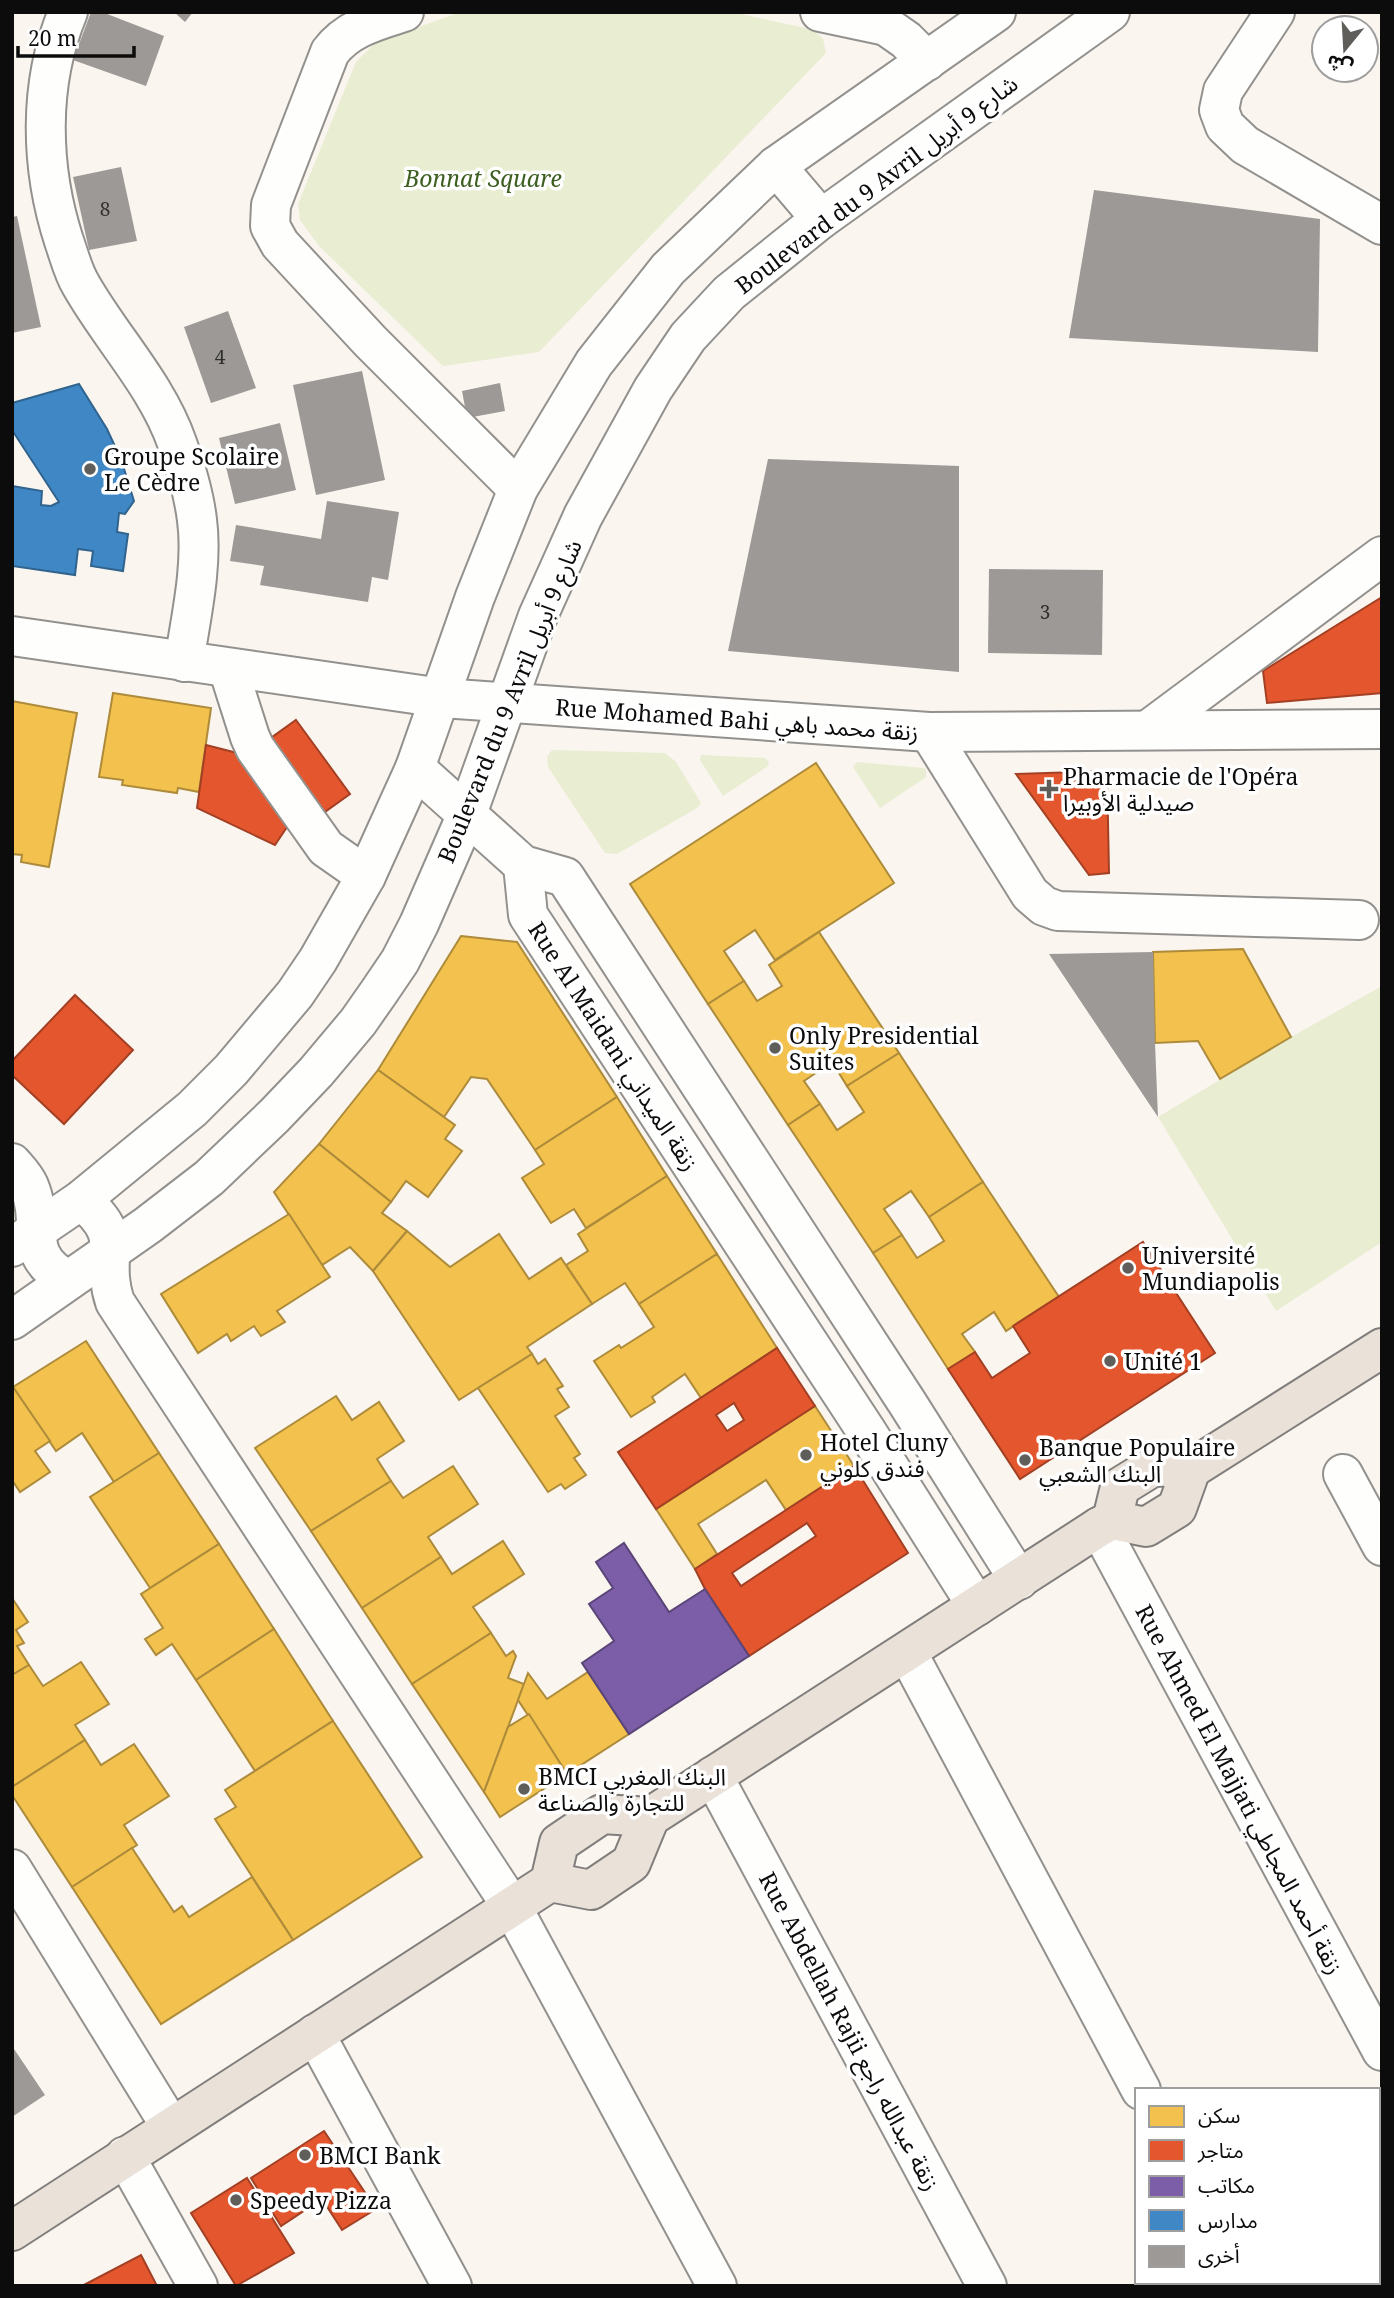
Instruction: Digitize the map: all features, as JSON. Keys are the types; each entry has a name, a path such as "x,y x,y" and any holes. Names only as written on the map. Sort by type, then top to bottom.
{"main road":[{"path":"550,1882 591,1890 631,1863 650,1817 1105,1524 1146,1527 1177,1508 1191,1469 1382,1348"},
{"path":"12,2231 550,1882 559,1843 602,1814 650,1817"}],"street":[{"path":"68,12 51,63 46,100 49,178 56,216 79,283 160,406 176,439 187,473 197,521 197,582 184,662"},
{"path":"404,12 365,24 344,37 330,52 271,205 270,226 280,244 370,341 518,489"},
{"path":"820,12 886,26 927,61"},
{"path":"24,1240 143,1152 231,1070 295,994 318,960 366,876 415,768 442,698 475,597 518,489 594,363 668,269 776,166 996,12"},
{"name":"Boulevard du 9 Avril شارع 9 أبريل","path":"12,1320 148,1225 209,1178 274,1116 358,1022 407,948 467,814 538,616 583,516 653,389 688,337 729,293 821,219 1110,12"},
{"path":"1275,12 1223,92 1219,110 1225,126 1245,145 1382,225"},
{"path":"776,166 821,219"},
{"path":"1148,730 1382,556"},
{"name":"Rue Mohamed Bahi زنقة محمد باهي","path":"12,636 442,698 929,733 1382,729"},
{"path":"228,668 255,748 326,848 366,876"},
{"path":"929,733 1030,894 1044,906 1058,911 1359,920"},
{"path":"415,768 523,865 565,877 908,1404 1019,1580"},
{"name":"Rue Al Maidani زنقة الميداني","path":"523,865 528,915 867,1432 977,1606"},
{"path":"608,1038 649,1007"},
{"path":"12,1163 28,1184 36,1215 24,1240"},
{"path":"81,1200 102,1221 109,1234 112,1248 109,1262 111,1289 124,1317 512,1907 717,2286"},
{"path":"24,1240 38,1249 53,1272 67,1280"},
{"path":"867,1432 908,1404"},
{"path":"1343,1474 1382,1546"},
{"name":"Rue Ahmed El Majjati زنقة أحمد المجاطي","path":"1105,1524 1382,2051"},
{"path":"907,1652 1140,2088"},
{"name":"Rue Abdellah Rajii زنقة عبدالله راجع","path":"713,1776 987,2286"},
{"path":"12,1869 171,2127"},
{"path":"315,2034 452,2286"},
{"path":"125,2156 198,2286"}],"green space":[{"name":"Bonnat Square","path":"460,12 732,12 814,30 823,39 826,53 539,352 443,366 319,246 300,220 298,204 356,62 375,43"},
{"path":"552,750 665,753 676,762 701,803 697,808 617,854 605,853 548,767 547,757"},
{"path":"701,755 765,758 769,762 768,766 723,796 700,760"},
{"path":"857,762 923,768 926,769 926,777 880,808 853,767"},
{"path":"1382,986 1382,1242 1276,1311 1158,1117"}],"building: سكن":[{"path":"113,693 211,708 199,792 178,788 177,793 122,785 123,780 99,777"},
{"path":"12,701 77,713 49,867 21,862 22,855 12,854"},
{"path":"816,763 894,883 775,960 755,930 724,951 744,981 708,1004 630,884"},
{"path":"819,932 899,1053 847,1086 832,1062 804,1081 820,1104 788,1125 708,1004 744,981 757,1001 782,986 769,965"},
{"path":"461,936 517,942 617,1097 535,1150 487,1079 471,1077 444,1117 378,1070"},
{"path":"1243,949 1291,1037 1220,1079 1198,1041 1155,1043 1153,952"},
{"path":"899,1053 983,1182 929,1217 911,1191 884,1209 902,1235 873,1253 788,1125 820,1104 837,1130 864,1112 847,1086"},
{"path":"378,1070 455,1125 445,1139 462,1151 428,1197 406,1181 391,1202 319,1144"},
{"path":"617,1097 667,1176 586,1228 574,1209 551,1223 522,1178 544,1164 535,1150"},
{"path":"319,1144 391,1202 382,1213 407,1231 373,1271 350,1247 322,1265 274,1192"},
{"path":"667,1176 717,1254 639,1304 625,1283 592,1304 566,1265 588,1251 578,1234"},
{"path":"983,1182 1059,1297 1006,1331 994,1312 962,1334 975,1352 948,1369 873,1253 902,1235 917,1258 944,1241 929,1217"},
{"path":"289,1214 330,1277 277,1311 285,1322 261,1336 254,1326 231,1341 227,1334 198,1353 161,1294"},
{"path":"407,1231 450,1267 499,1234 529,1279 561,1258 592,1304 527,1347 532,1354 459,1400 373,1271"},
{"path":"717,1254 777,1348 701,1398 685,1374 652,1397 655,1402 631,1417 594,1361 654,1327 639,1304"},
{"path":"86,1341 159,1453 114,1482 82,1433 56,1451 13,1387"},
{"path":"532,1354 538,1364 545,1359 563,1386 557,1389 569,1407 555,1416 580,1454 574,1458 586,1475 565,1489 561,1484 548,1492 478,1388"},
{"path":"13,1387 50,1441 35,1451 50,1472 20,1492 12,1480"},
{"path":"336,1396 352,1420 379,1402 404,1441 377,1459 391,1481 311,1531 255,1448"},
{"path":"815,1406 854,1466 786,1510 766,1480 698,1524 717,1554 695,1569 656,1509"},
{"path":"159,1453 219,1544 150,1588 90,1497"},
{"path":"453,1466 478,1504 428,1537 441,1557 362,1608 311,1531 391,1481 403,1498"},
{"path":"503,1541 524,1574 473,1607 491,1633 412,1684 362,1608 441,1557 452,1574"},
{"path":"219,1544 274,1629 196,1680 172,1644 156,1655 145,1639 163,1628 141,1594"},
{"path":"12,1598 28,1622 16,1630 24,1643 17,1646 29,1665 12,1675"},
{"path":"274,1629 333,1721 255,1771 196,1680"},
{"path":"491,1633 506,1656 513,1651 516,1656 508,1678 524,1684 484,1792 412,1684"},
{"path":"81,1662 109,1704 75,1725 85,1740 12,1787 12,1675 29,1665 43,1686"},
{"path":"588,1672 629,1734 567,1774 518,1700 528,1673 547,1699"},
{"path":"529,1714 567,1774 500,1817 484,1792 508,1727"},
{"path":"333,1721 422,1857 293,1940 215,1819 236,1807 225,1790"},
{"path":"85,1740 101,1765 134,1744 169,1796 124,1825 137,1845 72,1887 12,1795 12,1787"},
{"path":"132,1848 174,1912 182,1906 189,1917 252,1877 293,1940 161,2024 72,1887"}],"building: متاجر":[{"path":"1382,597 1382,693 1267,703 1263,671"},
{"path":"296,720 350,794 315,819 261,745"},
{"path":"206,745 237,753 291,821 275,845 197,808"},
{"path":"1107,771 1109,873 1089,875 1016,774"},
{"path":"75,995 133,1050 64,1124 12,1075 12,1061"},
{"name":"Unité 1","path":"1143,1242 1215,1353 1020,1479 948,1369 975,1352 992,1378 1030,1353 1013,1326"},
{"path":"777,1348 815,1406 656,1509 618,1452","holes":["734,1403 744,1420 727,1431 716,1415"]},
{"path":"854,1466 908,1553 749,1656 695,1569","holes":["807,1523 816,1536 741,1586 732,1573"]},
{"path":"324,2131 376,2209 342,2230 322,2199 281,2226 251,2178"},
{"path":"247,2178 294,2253 236,2286 191,2213"},
{"path":"141,2255 157,2286 82,2286"}],"building: مكاتب":[{"path":"624,1543 669,1612 705,1589 749,1656 629,1734 582,1663 614,1641 589,1604 613,1588 596,1562"}],"building: مدارس":[{"path":"79,384 107,429 121,459 134,501 125,514 119,513 117,532 128,534 123,571 91,566 93,551 78,549 75,575 12,566 12,486 42,491 41,505 51,506 59,502 12,430 12,403"}],"building: أخرى":[{"path":"91,12 102,12 164,36 146,86 73,60"},
{"path":"174,12 193,12 185,22"},
{"path":"121,167 137,241 89,250 73,177"},
{"path":"1094,190 1320,219 1318,352 1069,338"},
{"path":"17,216 41,327 12,333 12,217"},
{"path":"228,311 256,388 211,403 184,327"},
{"path":"362,371 385,480 316,495 293,385"},
{"path":"500,383 505,411 467,418 462,391"},
{"path":"280,423 296,490 235,504 219,438"},
{"path":"768,459 959,466 959,672 728,651"},
{"path":"327,501 399,512 388,580 372,577 368,602 260,585 264,566 230,561 236,525 321,539"},
{"path":"989,569 1103,570 1102,655 988,653"},
{"path":"1153,952 1155,1043 1158,1117 1049,954"},
{"path":"12,2046 45,2095 12,2117"}],"place":[{"name":"Groupe Scolaire Le Cèdre","path":"90,469"},
{"name":"Pharmacie de l'Opéra صيدلية الأوبيرا","path":"1049,789"},
{"name":"Only Presidential Suites","path":"775,1048"},
{"name":"Université Mundiapolis","path":"1128,1268"},
{"name":"Unité 1","path":"1110,1361"},
{"name":"Hotel Cluny فندق كلوني","path":"806,1455"},
{"name":"Banque Populaire البنك الشعبي","path":"1025,1460"},
{"name":"BMCI البنك المغربي للتجارة والصناعة","path":"524,1789"},
{"name":"BMCI Bank","path":"305,2155"},
{"name":"Speedy Pizza","path":"236,2200"}]}
